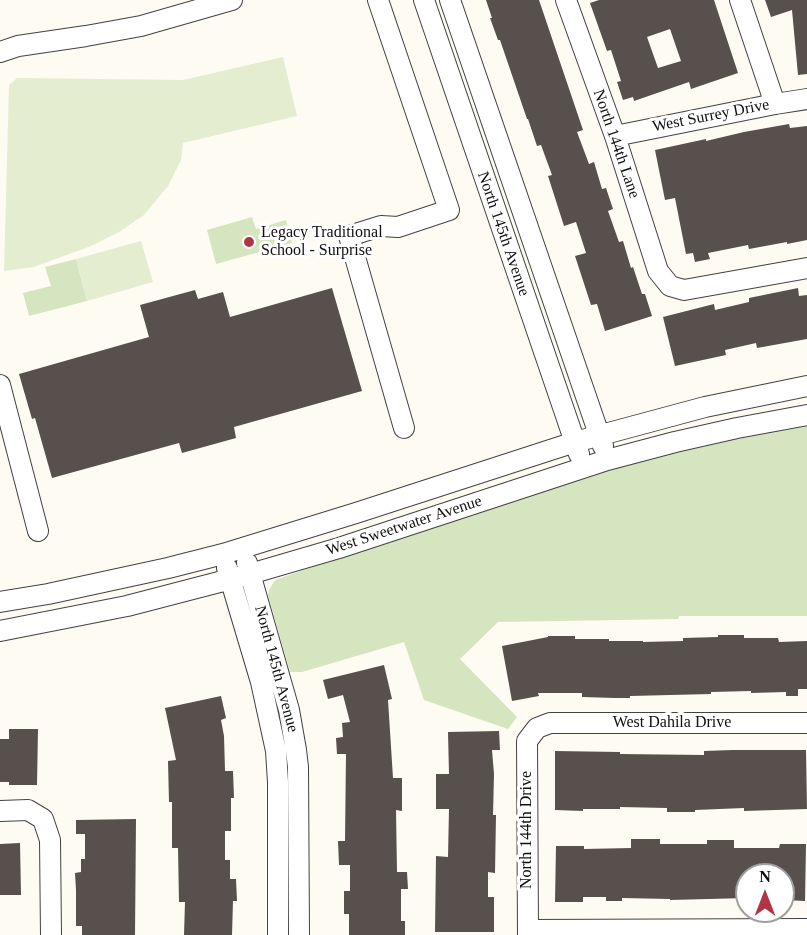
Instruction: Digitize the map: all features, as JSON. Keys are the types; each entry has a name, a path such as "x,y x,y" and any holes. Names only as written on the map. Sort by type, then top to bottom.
{"street":[{"path":"0,51 141,26 232,0"},
{"path":"378,0 449,210 398,227 381,226 349,236 404,428"},
{"name":"North 145th Avenue","path":"424,0 583,467"},
{"name":"North 145th Avenue","path":"450,0 607,460"},
{"name":"North 144th Lane","path":"566,0 615,136 658,271 670,286 684,290 807,268"},
{"path":"740,0 775,104"},
{"name":"West Surrey Drive","path":"615,136 807,99"},
{"path":"0,385 38,531"},
{"name":"West Sweetwater Avenue","path":"0,602 158,570 233,551 599,435 705,407 807,386"},
{"name":"West Sweetwater Avenue","path":"0,631 127,606 250,574 339,548 607,460 737,428 807,415"},
{"name":"North 145th Avenue","path":"233,551 250,574 289,710 296,750 299,935"},
{"name":"North 145th Avenue","path":"233,551 231,579 261,682 276,751 278,935"},
{"name":"West Dahila Drive","path":"537,728 550,723 807,723"},
{"name":"North 144th Drive","path":"528,932 527,741 537,728"},
{"path":"0,810 28,810 43,819 50,840 51,935"},
{"path":"528,932 807,928"}],"green space":[{"path":"283,57 297,116 183,143 181,160 168,186 144,215 119,232 91,246 34,267 4,271 9,85 17,78 183,80"},
{"path":"252,217 256,229 286,220 292,243 216,264 207,230"},
{"path":"141,241 153,282 87,301 76,259"},
{"path":"76,259 87,301 29,316 23,293 51,286 45,267"},
{"path":"807,419 807,616 679,616 678,619 498,622 460,659 517,717 508,729 424,700 404,642 302,672 290,672 268,595 275,580 596,469"}],"building":[{"path":"486,0 539,0 583,130 577,132 589,164 594,162 602,189 606,188 613,209 608,211 619,242 623,241 631,268 633,267 642,294 645,294 652,316 605,331 597,304 591,305 575,256 586,253 576,222 564,226 548,176 552,175 541,145 537,146 500,40 498,40 490,18 492,18"},
{"path":"599,0 714,0 738,73 691,89 689,82 634,101 633,97 623,100 617,82 621,81 611,50 607,51 590,3","holes":["670,29 681,61 658,68 647,37"]},
{"path":"765,0 807,0 807,74 798,75 792,10 771,17"},
{"path":"789,124 790,128 807,126 807,240 749,249 748,245 708,253 710,259 695,262 693,253 686,254 675,198 665,200 655,150"},
{"path":"332,288 362,391 234,427 236,438 182,453 179,443 52,478 35,418 32,419 19,374 149,337 140,305 195,290 198,299 223,292 230,317"},
{"path":"798,288 799,296 807,295 807,339 757,348 756,343 725,350 726,355 675,366 663,317 714,304 715,310 749,302 749,298"},
{"path":"718,635 778,638 779,642 807,641 807,689 798,689 798,696 786,696 786,692 751,693 751,691 630,696 630,698 582,697 582,693 538,693 539,696 512,701 502,646 548,636 643,642 683,641 683,638 718,637"},
{"path":"384,665 392,699 388,700 393,778 402,778 402,811 396,810 397,872 407,872 408,889 401,889 401,921 405,921 405,935 349,935 349,914 344,914 344,891 350,891 350,865 339,865 338,841 345,841 346,754 337,754 336,738 343,737 342,723 350,722 343,695 328,699 323,680"},
{"path":"221,696 226,718 221,720 225,771 233,771 234,798 231,798 231,831 225,831 225,860 230,860 230,879 236,879 237,901 233,901 232,935 184,935 185,902 179,902 178,848 172,848 172,802 169,802 168,761 176,760 165,708"},
{"path":"9,729 38,729 37,785 9,785 9,782 0,782 0,739 9,739"},
{"path":"499,731 500,750 492,750 493,815 496,815 495,873 488,872 488,897 494,897 494,932 435,932 436,856 448,857 449,809 436,809 436,774 449,774 448,732"},
{"path":"806,750 807,809 744,811 744,808 667,812 667,808 620,807 620,809 583,809 583,811 555,810 555,751 704,755 704,751"},
{"path":"136,819 135,935 82,935 82,926 76,926 75,873 81,872 81,859 85,859 85,834 76,834 76,820"},
{"path":"631,839 660,839 660,844 707,844 707,840 734,840 734,848 779,848 780,844 806,844 805,901 795,901 795,863 735,863 735,898 670,900 622,898 622,901 606,901 606,897 583,897 583,902 555,902 556,846 584,846 584,849 631,848"},
{"path":"20,843 21,895 0,895 0,844"}],"place":[{"name":"Legacy Traditional School - Surprise","path":"249,242"}]}
